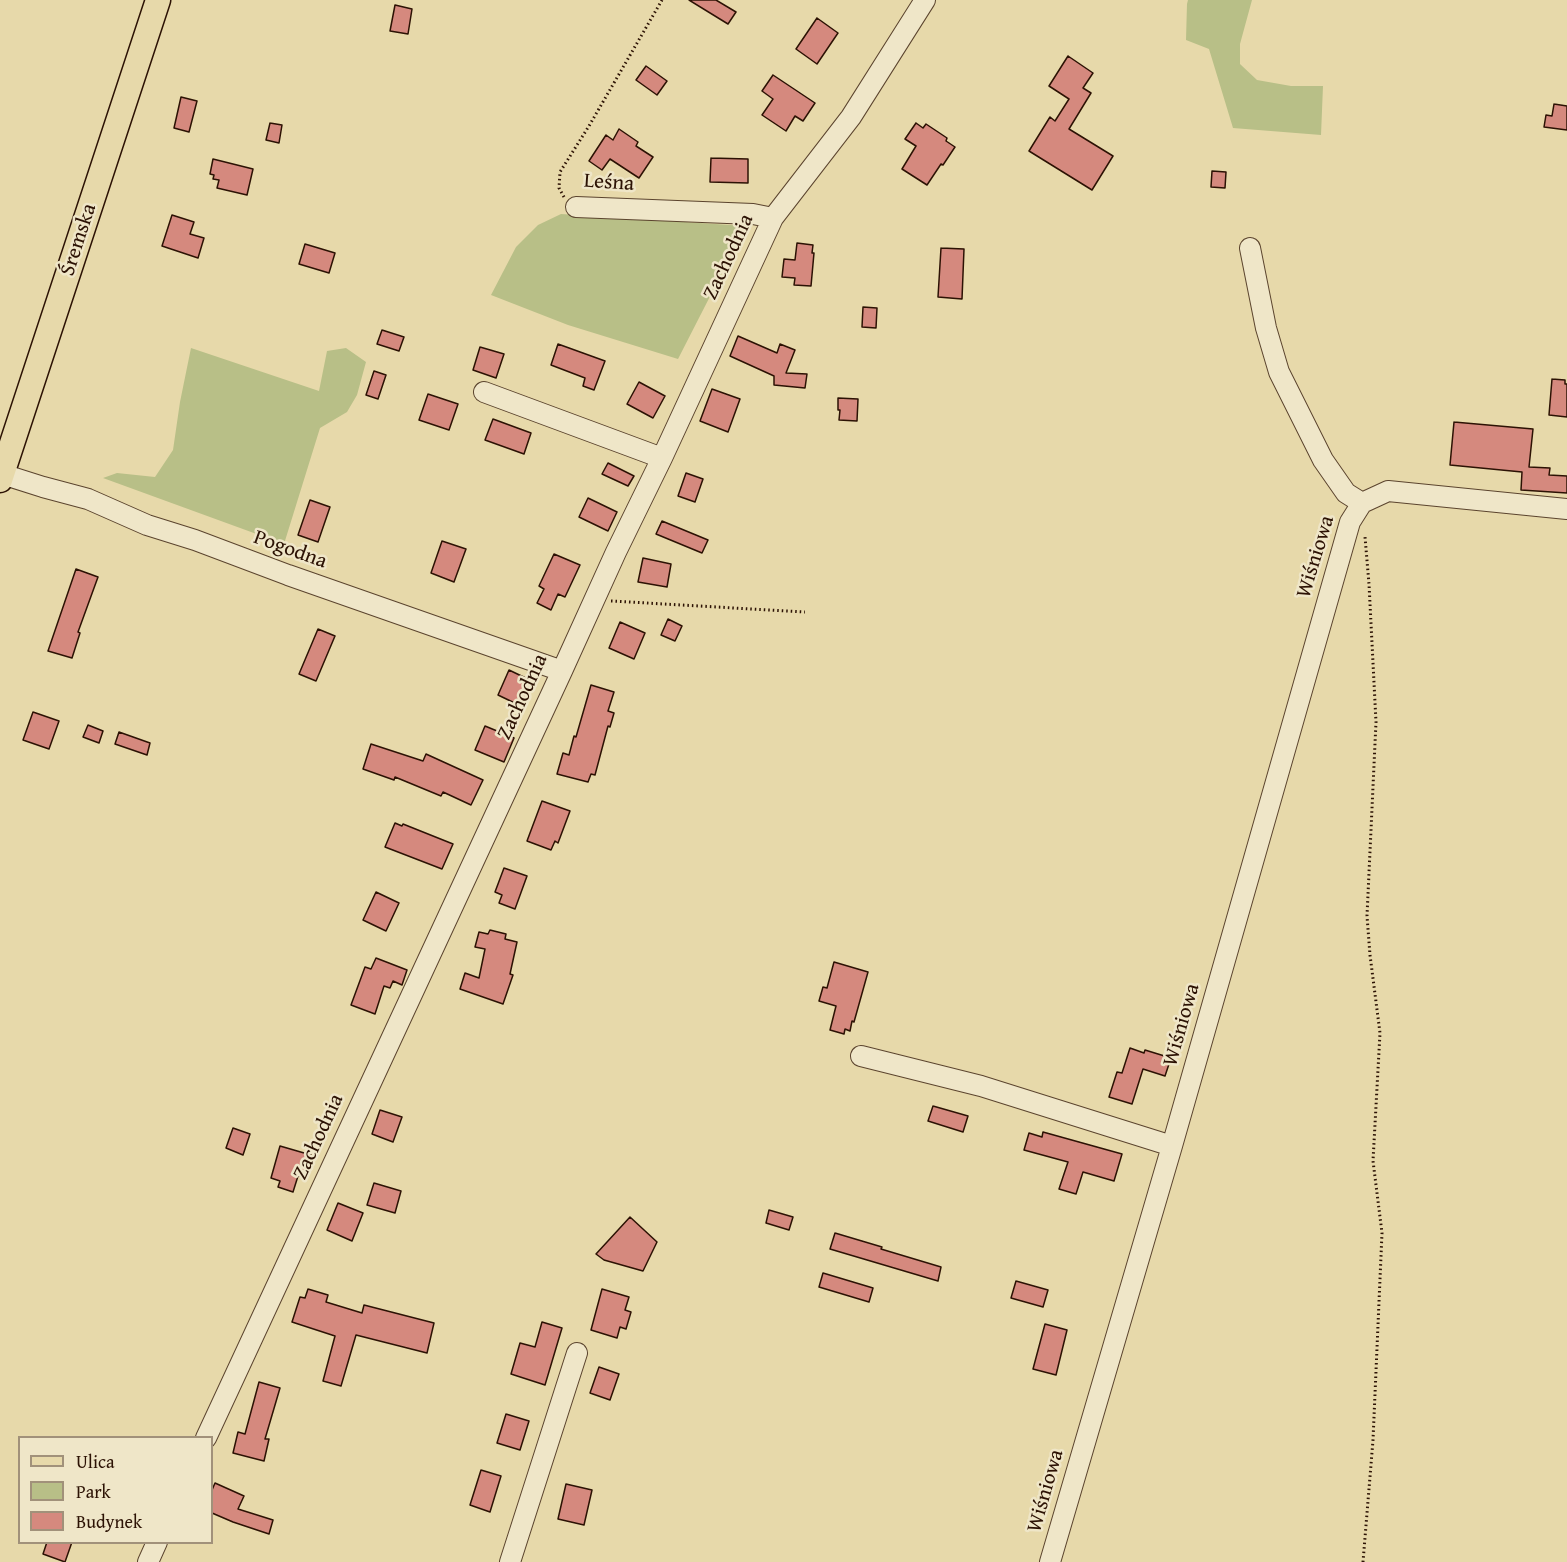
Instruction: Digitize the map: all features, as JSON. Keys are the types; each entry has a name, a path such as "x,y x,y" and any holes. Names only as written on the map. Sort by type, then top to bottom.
{"main road":[{"name":"Śremska","path":"1,477 158,0"}],"street":[{"name":"Zachodnia","path":"206,1436 773,218 851,117 925,0"},
{"name":"Leśna","path":"576,207 753,214 773,218"},
{"path":"1250,248 1266,328 1280,372 1323,460 1346,493 1362,503 1388,491 1567,509"},
{"path":"484,392 662,458"},
{"name":"Pogodna","path":"1,477 88,499 147,525 562,671"},
{"name":"Wiśniowa","path":"1050,1562 1172,1146 1350,522 1362,503"},
{"path":"861,1056 981,1086 1172,1146"},
{"path":"510,1562 577,1353"},
{"path":"148,1562 156,1544"}],"path":[{"name":"Leśna","path":"576,207 567,202 559,188 560,172 662,0"},
{"path":"1363,1562 1373,1440 1382,1233 1373,1161 1380,1033 1367,916 1376,722 1365,537"},
{"path":"594,600 805,612"}],"green space":[{"path":"1188,0 1252,0 1240,44 1240,64 1257,80 1291,86 1323,86 1321,135 1233,128 1209,49 1186,40"},
{"path":"561,214 746,226 678,359 568,325 491,295 516,247 538,225"},
{"path":"191,348 319,391 327,351 346,348 366,362 357,395 347,412 320,428 284,544 103,478 117,473 155,477 173,450"}],"building":[{"path":"689,0 716,0 736,12 728,24"},
{"path":"395,5 412,9 408,34 390,31"},
{"path":"817,18 838,33 817,64 796,49"},
{"path":"1068,56 1093,73 1083,88 1091,93 1069,129 1113,156 1092,190 1029,151 1050,117 1055,121 1069,99 1049,86"},
{"path":"646,66 667,81 657,95 636,80"},
{"path":"773,75 815,103 803,121 795,116 786,131 762,115 773,99 762,91"},
{"path":"181,97 197,101 189,132 174,128"},
{"path":"1554,104 1567,106 1567,130 1544,127 1546,115 1552,116"},
{"path":"270,123 282,125 279,143 266,140"},
{"path":"916,123 923,128 926,124 947,138 946,141 955,147 927,185 902,169 916,146 905,139"},
{"path":"619,129 638,142 636,146 653,157 639,178 610,159 602,170 589,161 606,135 613,140"},
{"path":"711,158 748,159 748,183 710,182"},
{"path":"213,159 253,169 247,195 217,188 219,180 213,179 214,175 210,174"},
{"path":"1212,171 1226,172 1225,188 1211,187"},
{"path":"172,215 194,222 190,234 204,238 198,258 162,246"},
{"path":"797,243 813,245 811,286 794,285 795,278 782,277 784,259 795,260"},
{"path":"305,244 335,253 329,273 299,264"},
{"path":"941,248 964,249 962,299 938,297"},
{"path":"863,307 877,308 876,328 862,327"},
{"path":"382,330 404,337 399,351 377,344"},
{"path":"738,336 777,353 780,344 795,350 786,373 807,374 805,388 774,385 774,376 730,356"},
{"path":"558,344 605,361 594,390 583,386 585,378 551,365"},
{"path":"480,347 504,354 496,378 473,370"},
{"path":"374,371 386,375 378,399 366,395"},
{"path":"1552,379 1565,380 1567,384 1567,417 1549,415"},
{"path":"639,382 665,396 653,418 627,404"},
{"path":"712,389 740,399 728,432 700,421"},
{"path":"428,394 458,404 449,430 419,420"},
{"path":"838,398 858,399 857,421 839,420"},
{"path":"493,419 531,433 524,454 485,440"},
{"path":"1454,422 1533,429 1529,467 1550,468 1549,475 1567,476 1567,493 1521,490 1522,472 1450,465"},
{"path":"608,463 634,476 628,486 602,474"},
{"path":"686,473 703,479 695,502 678,496"},
{"path":"588,498 617,512 608,531 579,517"},
{"path":"310,500 330,507 318,542 298,535"},
{"path":"662,521 708,540 702,553 656,534"},
{"path":"442,541 466,549 454,582 431,573"},
{"path":"554,554 580,565 565,597 558,594 551,610 537,603 544,589 539,586"},
{"path":"643,558 671,564 667,587 638,582"},
{"path":"76,569 98,577 78,632 80,633 72,658 48,651"},
{"path":"668,619 682,626 675,641 661,635"},
{"path":"620,622 645,633 634,659 609,648"},
{"path":"318,629 335,636 316,681 299,674"},
{"path":"509,670 534,682 523,707 498,695"},
{"path":"591,685 614,692 608,711 614,713 610,727 608,726 595,775 591,774 588,782 557,774 563,753 569,755 574,736 576,737"},
{"path":"33,712 59,721 49,749 23,740"},
{"path":"88,725 103,731 99,743 83,737"},
{"path":"485,726 514,738 504,762 475,750"},
{"path":"119,732 150,743 147,755 115,744"},
{"path":"371,744 423,761 426,754 483,780 471,805 443,792 441,796 395,777 394,780 363,769"},
{"path":"542,801 570,811 558,843 555,841 551,850 527,841"},
{"path":"395,823 453,844 442,869 385,847"},
{"path":"504,868 527,876 515,909 499,903 502,895 495,892"},
{"path":"376,892 399,903 386,931 363,920"},
{"path":"490,930 506,934 505,939 517,942 510,974 513,975 503,1004 460,989 465,973 479,978 485,949 475,947 479,932 488,934"},
{"path":"376,958 407,970 402,985 393,981 390,988 384,986 375,1014 351,1005 365,967 371,969"},
{"path":"834,962 868,972 854,1022 852,1021 850,1031 845,1029 844,1034 830,1030 836,1006 819,1001 823,987 827,988"},
{"path":"1130,1048 1171,1058 1165,1076 1143,1069 1132,1104 1109,1097 1117,1072 1122,1073"},
{"path":"933,1106 968,1116 963,1132 928,1121"},
{"path":"380,1110 402,1117 393,1142 372,1134"},
{"path":"233,1128 250,1134 243,1155 226,1148"},
{"path":"1043,1132 1122,1154 1114,1181 1083,1172 1076,1194 1059,1189 1068,1162 1024,1150 1029,1133 1042,1137"},
{"path":"280,1146 311,1155 304,1177 298,1176 293,1192 278,1187 280,1181 271,1178"},
{"path":"374,1183 401,1191 395,1213 367,1205"},
{"path":"338,1203 363,1213 352,1241 327,1230"},
{"path":"769,1210 793,1217 789,1230 766,1223"},
{"path":"630,1217 657,1242 643,1271 604,1260 596,1254"},
{"path":"835,1233 941,1267 938,1281 830,1249"},
{"path":"823,1273 873,1288 869,1302 819,1287"},
{"path":"1016,1281 1048,1290 1043,1307 1011,1298"},
{"path":"308,1289 328,1295 326,1302 362,1313 364,1305 434,1323 427,1353 356,1335 341,1386 323,1381 335,1336 292,1322 300,1297 305,1298"},
{"path":"602,1289 629,1297 625,1310 631,1312 626,1329 620,1327 617,1338 591,1330"},
{"path":"542,1322 562,1328 545,1385 511,1374 520,1343 535,1347"},
{"path":"1045,1324 1067,1330 1056,1375 1033,1369"},
{"path":"599,1367 619,1374 610,1400 590,1393"},
{"path":"259,1382 280,1388 265,1439 269,1439 264,1461 233,1453 238,1432 245,1434"},
{"path":"506,1414 529,1421 520,1450 497,1443"},
{"path":"481,1470 501,1476 490,1512 470,1505"},
{"path":"215,1483 244,1496 238,1509 273,1520 269,1534 213,1513"},
{"path":"566,1484 592,1490 584,1525 558,1519"},
{"path":"46,1544 71,1544 65,1562 43,1554"}]}
